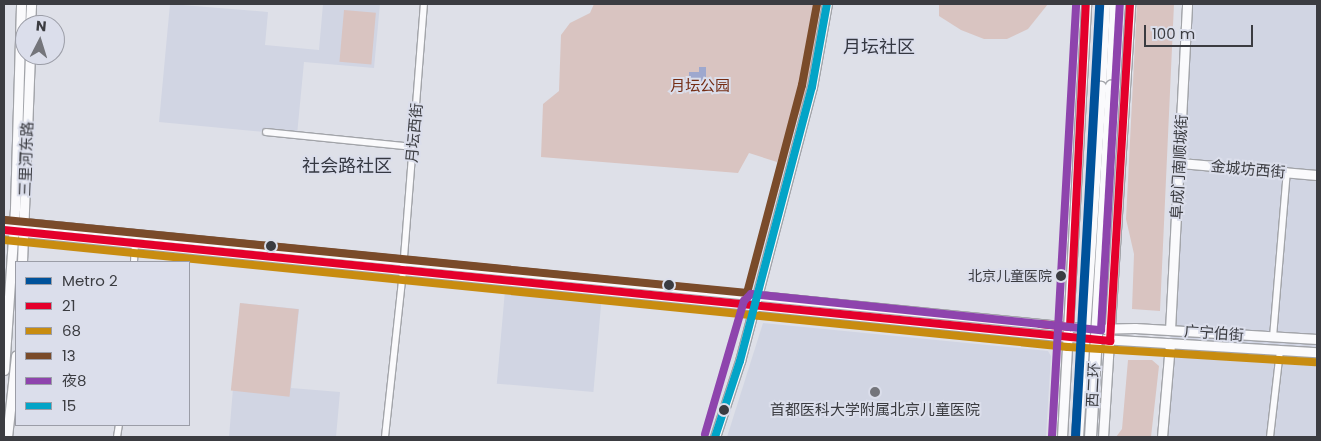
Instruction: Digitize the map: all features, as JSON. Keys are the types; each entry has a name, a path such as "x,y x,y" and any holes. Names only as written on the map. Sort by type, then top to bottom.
{"highway":[{"name":"西二环","path":"1077,437 1104,4"},
{"name":"西二环","path":"1090,437 1116,4"}],"main road":[{"name":"三里河东路","path":"4,370 14,226 21,4"},
{"path":"715,437 755,300 812,88 827,4"},
{"path":"1062,437 1074,265 1086,4"},
{"path":"1103,437 1130,4"},
{"name":"阜成门南顺城街","path":"1170,330 1187,4"},
{"name":"三里河东路","path":"22,261 30,65"},
{"name":"金城坊西街","path":"1180,163 1317,174"},
{"path":"4,221 14,226 755,300"},
{"path":"4,230 14,226"},
{"path":"24,227 135,244 403,266"},
{"path":"1074,265 1113,268"},
{"path":"1090,339 1094,266"},
{"name":"广宁伯街","path":"755,300 1091,329 1170,330 1317,339"},
{"name":"广宁伯街","path":"755,300 1110,341 1317,352"},
{"path":"1162,437 1170,343"},
{"path":"6,437 15,363"}],"street":[{"name":"月坛西街","path":"385,437 403,266 424,4"},
{"path":"266,132 413,147"},
{"path":"1273,337 1287,172"},
{"path":"134,261 135,244"},
{"path":"1270,437 1280,350"}],"shaded area":[{"path":"170,4 268,12 265,45 319,50 323,4 380,4 374,68 304,62 297,135 159,122"},
{"path":"1186,4 1317,4 1317,437 1160,437 1170,343"},
{"path":"505,290 602,298 593,392 497,384"},
{"path":"240,303 299,309 291,388 340,392 336,437 229,437"},
{"name":"首都医科大学附属北京儿童医院","path":"763,323 1048,351 1051,356 1046,437 727,437"}],"green space":[{"name":"月坛公园","path":"594,4 821,4 806,98 777,162 749,153 738,173 541,157 543,104 559,91 561,35 570,23 590,13"},
{"path":"939,4 1048,4 1028,29 1007,39 984,39 961,30 939,16"},
{"path":"1137,4 1174,4 1160,311 1132,309 1134,254 1126,219"},
{"path":"344,10 376,13 371,65 339,62"},
{"path":"240,303 299,309 289,397 231,391"},
{"path":"1128,360 1152,360 1159,366 1151,437 1116,437 1122,429"}],"water":[{"path":"699,67 706,67 706,87 689,87 689,72 699,72"}],"metro line":[{"name":"2","path":"1075,437 1099,4"}],"transit line":[{"name":"13","path":"5,220 747,293 802,85 817,4"},
{"name":"15","path":"715,437 740,361 812,87 827,4"},
{"name":"夜8","path":"1052,436 1076,4"},
{"name":"21","path":"1040,324 1070,327 1086,4"},
{"name":"夜8","path":"705,434 744,301 751,294 1101,330 1120,4"},
{"name":"21","path":"4,230 1110,341 1130,4"},
{"name":"68","path":"4,240 1068,347 1316,362"}],"place":[{"name":"北京儿童医院","path":"1061,276"},
{"name":"首都医科大学附属北京儿童医院","path":"875,392"}],"district":[{"name":"月坛社区","path":"879,47"},
{"name":"社会路社区","path":"347,166"}]}
